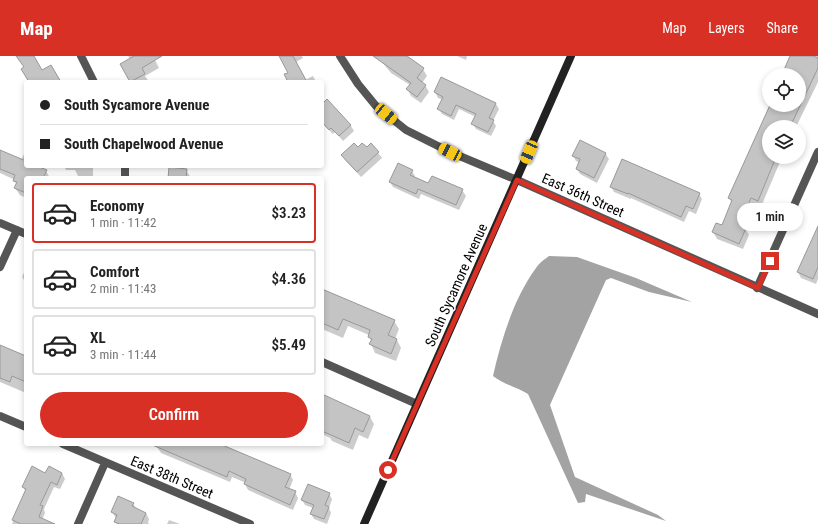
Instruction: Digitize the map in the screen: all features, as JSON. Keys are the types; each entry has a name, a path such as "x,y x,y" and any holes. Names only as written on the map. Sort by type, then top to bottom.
{"main road":[{"name":"South Sycamore Avenue","path":"364,524 571,56"}],"street":[{"path":"81,56 93,80"},
{"name":"East 36th Street","path":"340,56 358,84 376,106 406,130 450,152 517,180 818,314"},
{"path":"758,288 818,152"},
{"path":"0,223 24,233"},
{"path":"0,267 17,230"},
{"path":"324,363 417,404"},
{"path":"0,416 24,426"},
{"name":"East 38th Street","path":"67,446 250,524"},
{"path":"78,524 105,463"}],"shaded area":[{"path":"549,256 577,257 636,278 692,302 649,292 611,278 606,280 550,405 575,477 658,515 666,521 586,494 585,502 578,503 528,394 493,376 504,334 521,292 536,268"}],"building":[{"path":"16,56 34,56 42,70 51,65 60,80 28,80 21,69 24,67"},
{"path":"134,56 162,56 142,68 145,74 134,80 129,80 120,64"},
{"path":"279,56 293,56 306,80 287,80 284,74 288,73"},
{"path":"373,56 407,56 424,68 417,78 426,85 417,97 406,89 411,83"},
{"path":"790,56 813,56 818,58 818,68 806,93 806,68 785,68"},
{"path":"441,77 496,103 489,118 494,120 488,132 471,124 476,114 456,105 451,116 437,109 443,97 434,92"},
{"path":"327,99 351,125 339,136 331,128 329,130 324,124 324,102"},
{"path":"767,112 797,112 793,120 763,120"},
{"path":"762,123 762,164 773,164 758,201 751,198 740,225 746,228 739,244 712,232 716,223 722,225 732,200 728,198"},
{"path":"580,140 606,153 594,178 576,169 580,159 572,156"},
{"path":"354,143 358,147 362,143 367,147 371,143 379,152 357,172 341,155"},
{"path":"0,150 24,160 24,168 42,168 47,170 44,176 24,176 24,192 14,188 17,182 13,181 15,175 0,169"},
{"path":"622,159 700,193 693,209 686,206 681,217 628,193 610,187"},
{"path":"398,163 413,170 410,175 428,183 432,176 463,189 456,205 418,189 416,194 389,182"},
{"path":"169,168 187,169 186,176 168,176"},
{"path":"818,226 818,267 813,279 797,272"},
{"path":"324,290 395,320 388,335 397,339 391,354 369,344 372,339 368,337 370,330 343,319 338,330 324,324"},
{"path":"0,345 24,355 24,381 12,376 10,382 0,378"},
{"path":"324,395 370,416 363,432 355,428 349,443 324,432"},
{"path":"155,446 225,446 291,474 285,487 296,491 290,505 244,484 246,479 229,471 227,477"},
{"path":"32,466 45,473 49,466 62,473 57,485 51,482 40,505 43,506 39,517 55,524 21,524 12,520 26,489 22,487"},
{"path":"308,484 330,493 325,505 329,507 324,519 310,514 314,505 301,500"},
{"path":"118,496 134,503 132,506 146,513 141,524 120,524 114,522 117,515 111,512"}],"route":[{"path":"388,470 517,180 758,288 770,261"}]}
